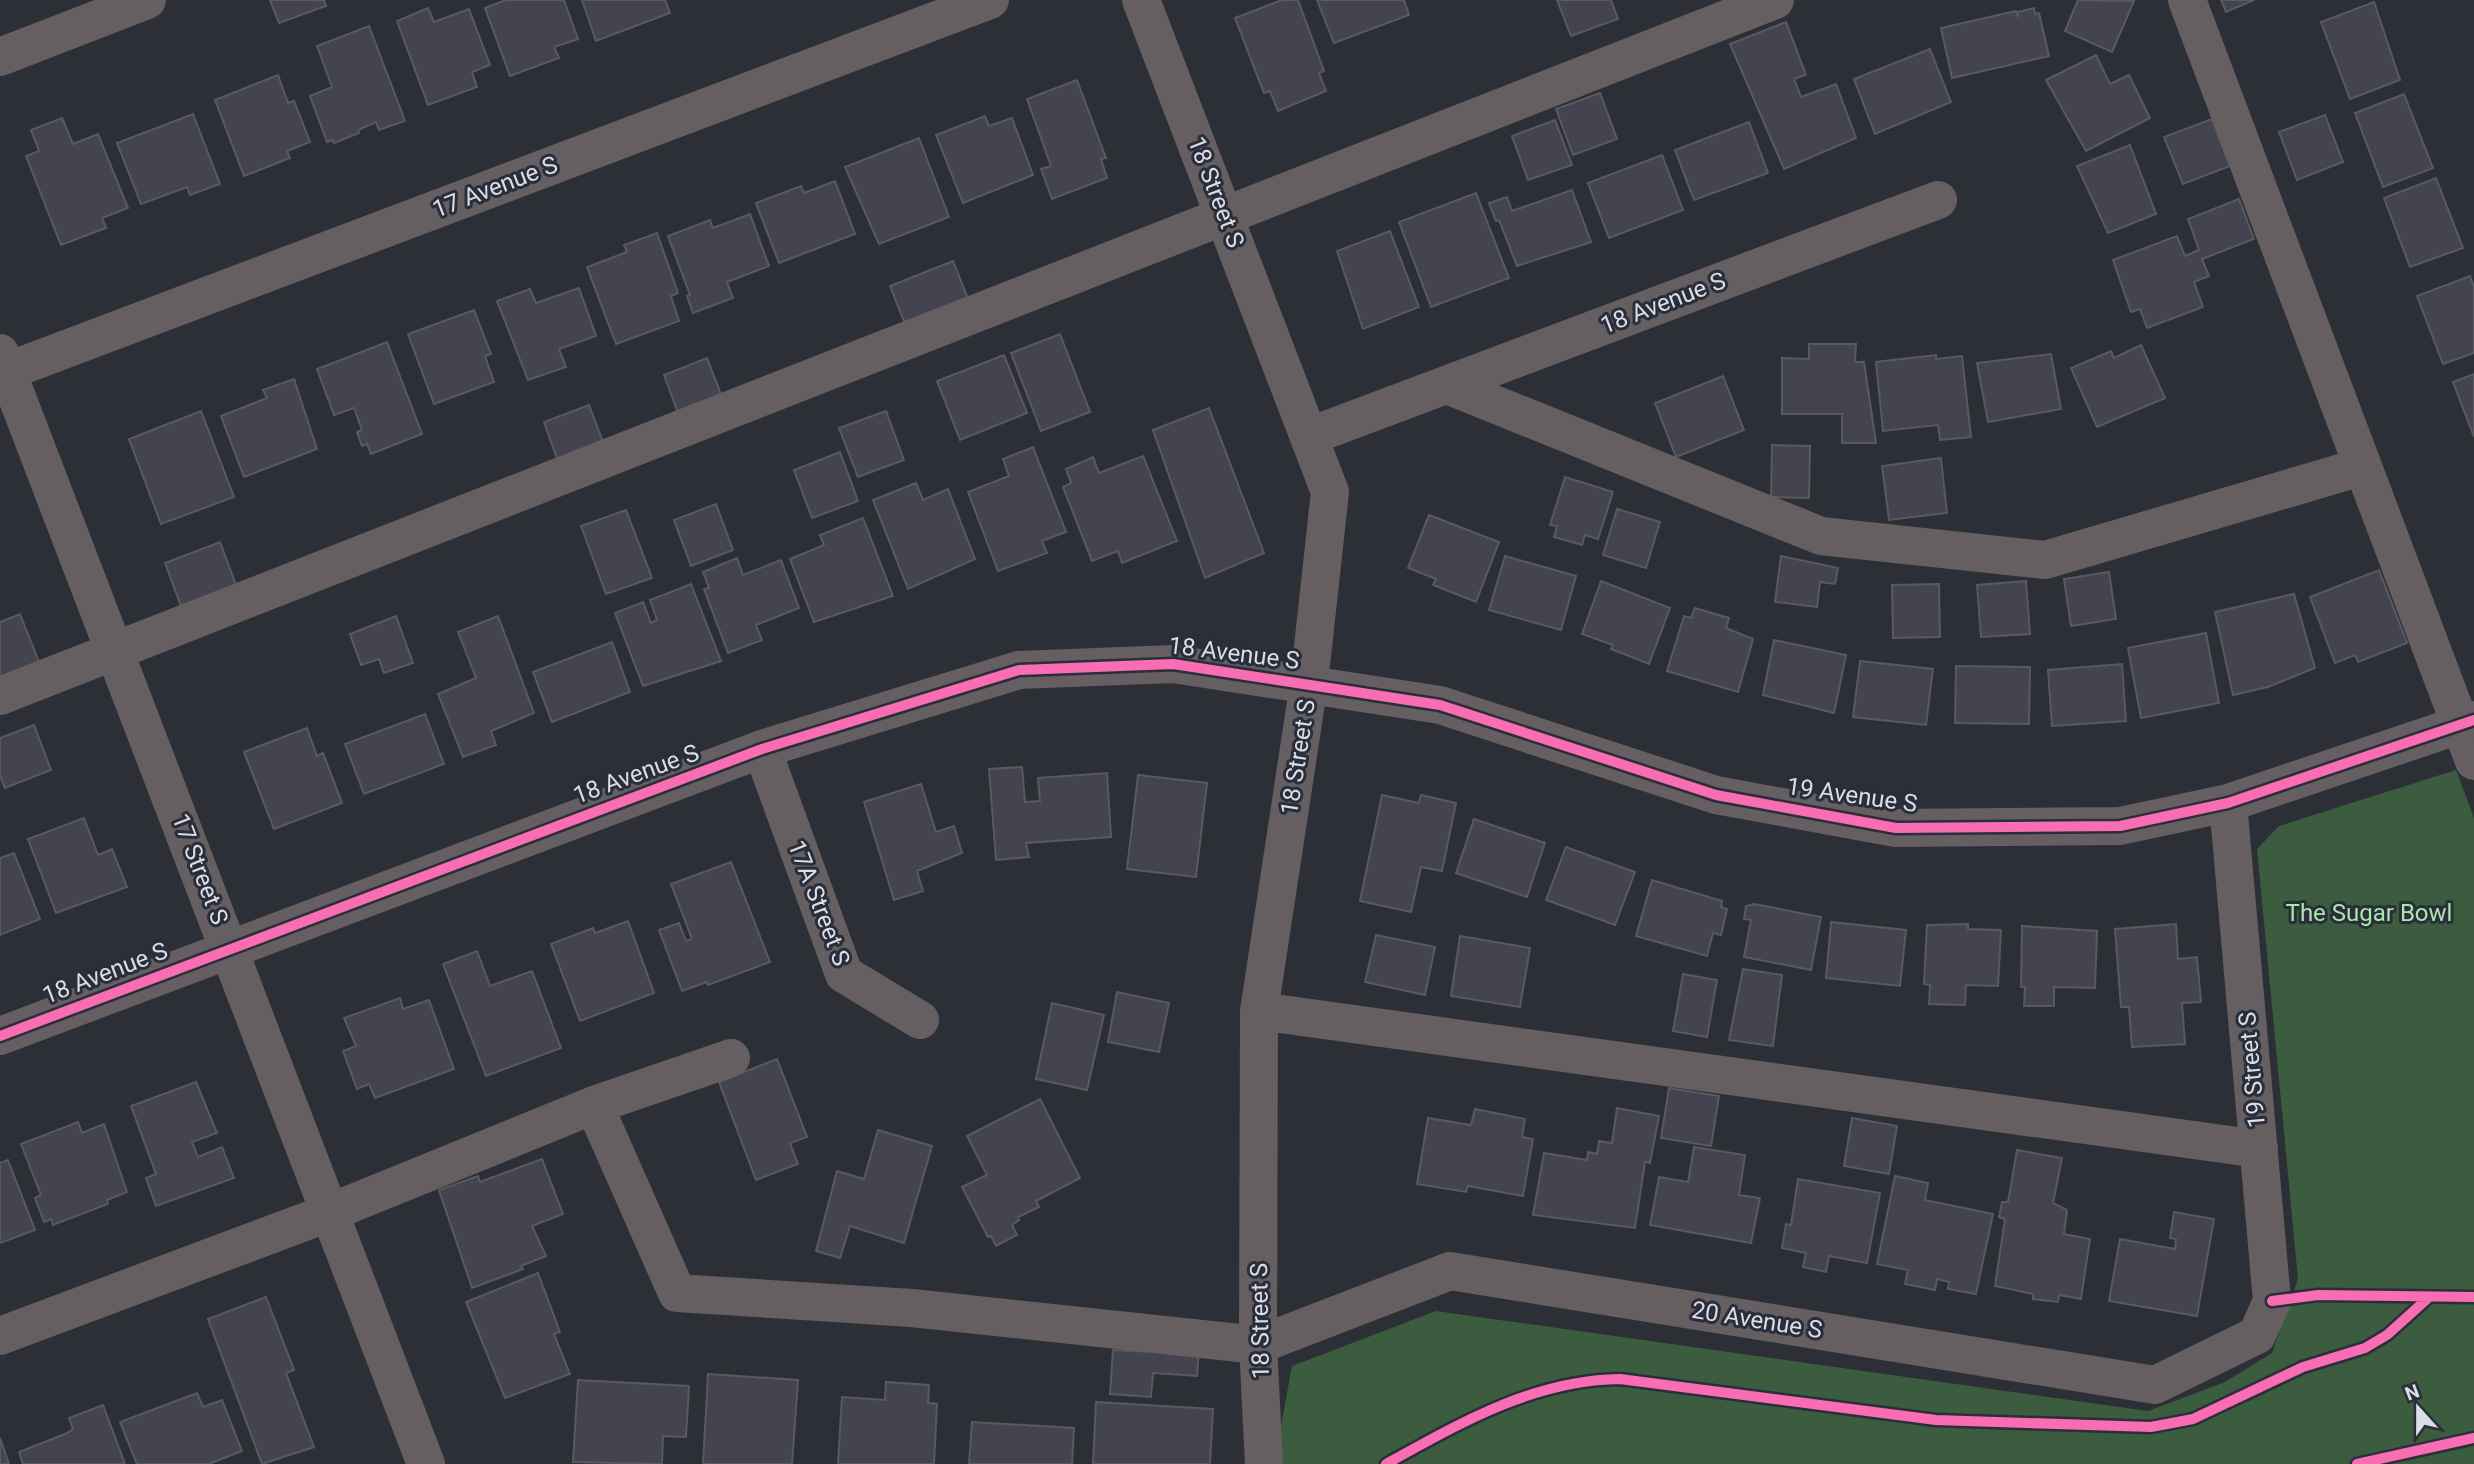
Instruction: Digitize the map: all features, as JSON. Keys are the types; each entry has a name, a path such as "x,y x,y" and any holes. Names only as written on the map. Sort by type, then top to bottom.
{"street":[{"path":"0,57 147,0"},
{"name":"17 Avenue S","path":"2,366 990,0"},
{"name":"18 Street S","path":"1141,0 1330,492 1309,683 1259,1011 1258,1345 1264,1464"},
{"path":"0,696 1775,0"},
{"path":"2187,0 2361,467 2467,722 2474,761"},
{"name":"18 Avenue S","path":"1310,436 1938,200"},
{"name":"17 Street S","path":"2,366 230,947 426,1464"},
{"path":"1447,385 1821,536 2045,560 2361,467"},
{"name":"18 Avenue S","path":"0,1036 230,947 762,749 1019,670 1173,664 1309,683"},
{"name":"19 Avenue S","path":"1309,683 1440,705 1716,794 1895,828 2120,826 2228,803 2467,722"},
{"name":"17A Street S","path":"762,749 844,974 920,1020"},
{"name":"19 Street S","path":"2228,803 2272,1301 2257,1335"},
{"path":"1259,1011 2259,1149"},
{"path":"0,1336 331,1212 594,1105 731,1058"},
{"path":"594,1105 677,1293 912,1308 1258,1345"},
{"name":"20 Avenue S","path":"1258,1345 1451,1271 2155,1385 2257,1335"}],"green space":[{"name":"The Sugar Bowl","path":"2456,770 2474,818 2474,1464 1274,1464 1292,1366 1436,1311 2148,1411 2225,1382 2272,1353 2298,1279 2257,849 2279,826"}],"building":[{"path":"270,0 324,0 326,6 279,23"},
{"path":"506,0 564,0 578,39 554,47 559,58 510,76 485,8"},
{"path":"582,0 665,0 670,13 596,41"},
{"path":"1282,0 1298,0 1324,71 1319,73 1326,91 1278,111 1270,91 1264,93 1235,18"},
{"path":"1317,0 1404,0 1409,15 1334,43"},
{"path":"1557,0 1611,0 1618,19 1571,36"},
{"path":"2078,0 2134,1 2112,52 2065,31"},
{"path":"2221,0 2254,0 2226,12"},
{"path":"2374,2 2400,80 2350,99 2321,22"},
{"path":"428,8 434,22 469,9 490,65 472,72 477,87 428,105 397,21"},
{"path":"2034,8 2035,14 2039,13 2049,56 1952,78 1941,28 2016,11 2018,17 2018,12"},
{"path":"1786,22 1806,75 1794,79 1801,97 1836,84 1856,138 1784,169 1730,44"},
{"path":"369,26 405,121 379,130 376,122 358,130 359,133 334,143 332,140 327,142 310,96 332,87 317,46"},
{"path":"1930,49 1951,102 1875,134 1854,79"},
{"path":"2096,55 2110,84 2129,75 2150,118 2086,151 2046,80"},
{"path":"278,75 288,103 294,101 310,142 287,151 290,158 244,176 215,100"},
{"path":"1077,80 1106,158 1101,159 1107,178 1052,199 1041,169 1051,166 1027,99"},
{"path":"1600,93 1617,139 1573,155 1556,109"},
{"path":"2404,94 2433,168 2383,187 2355,113"},
{"path":"193,114 220,184 190,195 187,187 141,204 117,143"},
{"path":"2325,115 2343,162 2297,180 2279,132"},
{"path":"985,116 989,126 1012,118 1033,175 963,203 936,135"},
{"path":"62,118 73,144 98,134 128,208 102,218 106,228 61,245 26,156 39,151 31,130"},
{"path":"2212,119 2230,166 2183,184 2164,137"},
{"path":"1555,120 1572,165 1528,180 1512,136"},
{"path":"1749,122 1768,173 1694,200 1675,150"},
{"path":"919,138 949,217 879,244 845,167"},
{"path":"2130,145 2156,214 2108,233 2077,166"},
{"path":"1662,155 1683,210 1609,238 1588,183"},
{"path":"2436,178 2463,248 2410,267 2384,198"},
{"path":"835,181 855,234 779,263 756,203 801,186 804,193"},
{"path":"1572,190 1591,242 1517,266 1499,220 1496,221 1489,203 1507,197 1512,211"},
{"path":"1476,193 1509,278 1431,307 1399,222"},
{"path":"2239,199 2254,239 2202,259 2209,276 2194,282 2203,307 2147,328 2140,309 2131,312 2113,260 2177,236 2185,256 2199,250 2188,219"},
{"path":"750,214 769,266 727,282 733,298 693,313 687,296 690,295 668,236 710,220 713,228"},
{"path":"1390,231 1419,307 1363,329 1337,251"},
{"path":"657,233 678,293 671,296 679,321 616,344 587,267 627,252 624,245"},
{"path":"953,261 972,309 909,334 890,286"},
{"path":"2470,276 2474,287 2474,353 2443,364 2417,296"},
{"path":"579,288 596,336 559,349 566,367 528,380 497,301 530,289 536,303"},
{"path":"474,310 491,354 485,356 494,382 434,404 408,334"},
{"path":"1060,334 1090,412 1041,431 1011,353"},
{"path":"387,342 422,434 371,454 367,444 362,446 357,432 362,430 354,408 334,415 317,369"},
{"path":"1809,344 1856,344 1855,362 1864,362 1876,443 1842,443 1842,414 1782,414 1782,358 1809,359"},
{"path":"2141,345 2165,398 2097,427 2071,368 2111,351 2114,358"},
{"path":"2051,354 2061,409 1988,422 1977,363"},
{"path":"1004,355 1027,413 960,440 937,381"},
{"path":"1936,355 1936,359 1962,356 1971,437 1940,440 1938,425 1883,431 1876,362"},
{"path":"707,358 725,405 681,421 664,375"},
{"path":"2474,374 2474,437 2453,382"},
{"path":"1723,376 1744,430 1676,457 1655,403"},
{"path":"294,379 317,449 244,477 221,416 267,398 263,390"},
{"path":"589,405 606,450 560,467 544,422"},
{"path":"1209,408 1264,553 1205,578 1153,430"},
{"path":"201,411 234,497 161,524 129,439"},
{"path":"886,411 904,460 858,477 839,428"},
{"path":"1772,445 1810,446 1809,498 1771,497"},
{"path":"1033,447 1066,532 1042,541 1047,553 998,571 968,492 1009,476 1003,459"},
{"path":"840,452 858,501 812,518 794,470"},
{"path":"1143,456 1177,541 1122,563 1118,551 1092,561 1063,487 1071,483 1066,469 1093,457 1099,473"},
{"path":"1941,458 1947,513 1889,520 1882,466"},
{"path":"1565,477 1613,492 1598,539 1585,535 1582,545 1554,537 1557,526 1550,525"},
{"path":"916,483 923,500 948,489 975,559 908,589 873,500"},
{"path":"716,504 733,550 691,566 674,520"},
{"path":"1617,509 1660,522 1646,568 1603,555"},
{"path":"626,510 652,578 606,594 581,526"},
{"path":"1429,515 1499,542 1476,602 1433,585 1436,579 1408,568"},
{"path":"863,518 893,596 814,622 790,559 824,545 820,535"},
{"path":"220,542 239,593 184,614 165,563"},
{"path":"1505,556 1576,576 1561,630 1489,610"},
{"path":"1781,556 1838,568 1835,584 1820,582 1817,607 1775,602"},
{"path":"737,558 743,575 781,560 799,608 756,625 762,640 728,653 704,589 709,588 703,572"},
{"path":"2379,570 2407,643 2358,662 2355,655 2335,663 2310,597"},
{"path":"2109,572 2116,619 2071,626 2064,579"},
{"path":"1601,581 1670,608 1649,664 1611,649 1613,645 1582,634"},
{"path":"2026,581 2030,634 1981,637 1977,585"},
{"path":"691,584 721,661 643,686 615,613 643,602 651,623 657,620 650,600"},
{"path":"1939,584 1940,637 1893,638 1892,585"},
{"path":"2294,594 2315,668 2268,687 2233,695 2215,612"},
{"path":"1695,608 1729,618 1726,628 1753,639 1738,692 1667,671 1684,616 1691,618"},
{"path":"20,614 39,662 0,677 0,622"},
{"path":"396,616 413,663 384,673 379,659 361,665 350,634"},
{"path":"498,616 534,713 491,731 496,745 463,757 438,694 476,678 458,632"},
{"path":"2206,633 2219,703 2141,718 2128,648"},
{"path":"1774,640 1846,655 1834,713 1763,695"},
{"path":"612,642 630,692 552,722 533,672"},
{"path":"1860,661 1933,669 1926,725 1853,717"},
{"path":"2122,664 2126,721 2052,726 2048,670"},
{"path":"1956,666 2030,667 2029,724 1955,723"},
{"path":"425,714 444,764 364,794 345,744"},
{"path":"34,725 51,770 5,788 0,776 0,738"},
{"path":"307,728 317,756 323,753 342,803 274,829 244,752"},
{"path":"1022,767 1025,802 1040,801 1038,778 1107,773 1111,837 1026,843 1029,857 996,860 989,769"},
{"path":"1138,775 1207,783 1196,877 1127,869"},
{"path":"921,784 936,832 954,826 962,853 917,871 923,891 894,900 864,802"},
{"path":"1382,795 1419,803 1421,795 1456,803 1442,871 1421,867 1411,912 1360,901"},
{"path":"84,818 98,855 112,849 127,887 56,913 28,839"},
{"path":"1474,819 1545,843 1527,897 1456,873"},
{"path":"1566,847 1635,872 1615,925 1546,900"},
{"path":"14,853 40,919 0,935 0,858"},
{"path":"731,862 770,962 708,985 707,982 682,991 659,930 679,923 686,941 692,939 671,884"},
{"path":"1652,880 1722,901 1721,907 1727,909 1721,935 1713,933 1707,956 1636,936"},
{"path":"1754,904 1821,917 1811,970 1744,957 1751,920 1744,919 1746,906"},
{"path":"628,921 654,993 580,1021 551,944 593,928 595,933"},
{"path":"1831,922 1906,930 1900,986 1826,978"},
{"path":"1968,924 1968,929 2001,930 1998,986 1966,985 1965,1005 1929,1004 1930,985 1924,984 1927,925"},
{"path":"2176,924 2178,959 2197,957 2201,1002 2182,1003 2185,1044 2132,1047 2129,1007 2121,1007 2115,929"},
{"path":"2022,926 2097,931 2095,988 2054,987 2054,1006 2024,1006 2025,987 2021,987"},
{"path":"1376,935 1435,947 1425,995 1365,982"},
{"path":"1460,936 1530,948 1520,1007 1451,996"},
{"path":"477,951 490,986 532,971 561,1048 486,1076 443,964"},
{"path":"1743,969 1782,975 1773,1046 1729,1040"},
{"path":"1683,974 1717,980 1707,1037 1673,1031"},
{"path":"1117,992 1169,1003 1159,1052 1108,1042"},
{"path":"400,998 403,1009 429,1000 454,1069 375,1098 369,1084 357,1089 343,1051 356,1046 344,1018"},
{"path":"1052,1003 1104,1015 1087,1090 1036,1079"},
{"path":"777,1059 807,1137 790,1143 798,1164 756,1180 719,1082"},
{"path":"196,1082 217,1133 192,1142 198,1157 222,1147 234,1178 156,1206 146,1178 156,1174 131,1106"},
{"path":"1669,1088 1719,1096 1711,1146 1661,1138"},
{"path":"1040,1099 1080,1178 1036,1201 1039,1207 1018,1217 1019,1220 1012,1225 1017,1235 996,1246 991,1236 988,1237 962,1187 987,1175 967,1136"},
{"path":"1617,1108 1659,1116 1650,1163 1645,1162 1635,1228 1533,1215 1544,1153 1587,1160 1588,1152 1597,1154 1599,1141 1612,1143"},
{"path":"1475,1109 1525,1119 1522,1137 1533,1139 1523,1196 1468,1186 1466,1192 1417,1184 1428,1118 1471,1125"},
{"path":"1852,1118 1897,1126 1889,1174 1844,1166"},
{"path":"78,1122 82,1133 104,1124 127,1192 107,1200 108,1204 53,1225 51,1219 44,1222 35,1198 41,1195 21,1144"},
{"path":"878,1130 932,1146 904,1243 850,1226 840,1258 816,1251 837,1171 864,1179"},
{"path":"1694,1147 1745,1155 1739,1195 1760,1198 1751,1243 1650,1225 1659,1177 1688,1182"},
{"path":"2017,1150 2062,1158 2053,1203 2067,1210 2064,1234 2090,1239 2081,1299 2059,1295 2058,1302 2033,1299 2033,1294 1995,1286 2005,1219 1999,1217 2002,1202 2008,1202"},
{"path":"542,1159 563,1214 532,1226 546,1256 521,1266 523,1269 472,1288 439,1190 478,1176 480,1182"},
{"path":"8,1160 35,1230 0,1243 0,1163"},
{"path":"1895,1176 1928,1183 1925,1200 1993,1214 1976,1294 1948,1289 1949,1282 1937,1279 1935,1290 1905,1284 1908,1270 1877,1264"},
{"path":"1798,1179 1880,1193 1867,1263 1829,1256 1826,1272 1803,1267 1806,1253 1782,1248 1786,1224 1791,1225"},
{"path":"2174,1212 2214,1219 2197,1316 2109,1301 2120,1239 2175,1249 2176,1239 2170,1238"},
{"path":"538,1273 560,1332 554,1334 570,1374 505,1398 466,1302"},
{"path":"266,1297 294,1370 286,1373 314,1447 262,1464 208,1319"},
{"path":"1199,1349 1197,1376 1153,1373 1151,1397 1110,1394 1113,1350 1154,1352"},
{"path":"708,1374 798,1380 792,1464 703,1464"},
{"path":"578,1380 689,1386 686,1437 663,1436 662,1464 573,1462"},
{"path":"886,1382 929,1385 928,1403 937,1404 934,1464 838,1464 842,1397 885,1400"},
{"path":"197,1393 203,1407 222,1400 242,1451 209,1464 137,1464 120,1422"},
{"path":"1096,1402 1213,1409 1210,1464 1093,1464"},
{"path":"103,1405 125,1464 23,1464 19,1452 65,1434 73,1429 69,1418"},
{"path":"972,1422 1074,1428 1072,1464 969,1464"},
{"path":"0,1438 9,1464 0,1464"}],"cycle path":[{"path":"0,1036 762,749 1019,670 1173,664 1440,705 1716,795 1896,828 2120,826 2228,803 2474,720"},
{"path":"2272,1301 2318,1295 2474,1297"},
{"path":"1386,1464 1498,1406 1558,1387 1588,1381 1620,1379 1936,1420 2151,1427 2193,1419 2303,1367 2365,1348 2387,1335 2427,1299"},
{"path":"2357,1464 2474,1438"}]}
